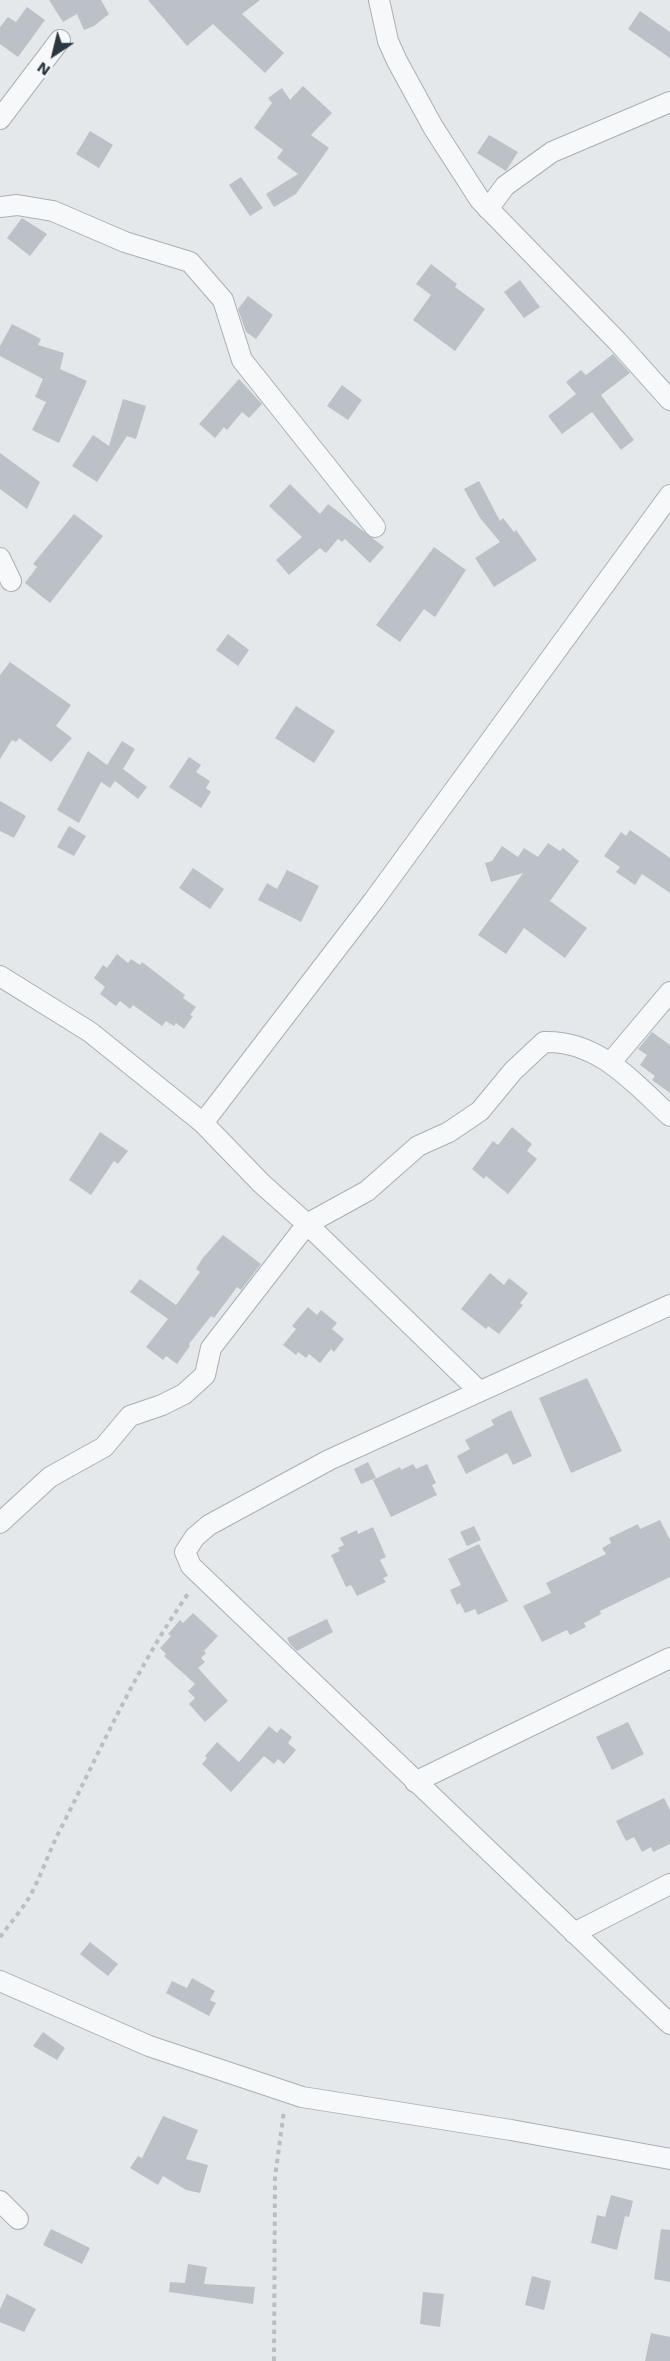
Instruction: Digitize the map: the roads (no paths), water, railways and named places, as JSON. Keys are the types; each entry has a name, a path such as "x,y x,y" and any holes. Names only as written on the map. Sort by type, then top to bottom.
{"street":[{"path":"379,0 388,41 397,61 433,127 480,200 618,342 670,400"},
{"path":"0,119 60,40"},
{"path":"488,209 505,186 552,152 670,102"},
{"path":"0,207 17,205 53,211 125,243 190,262 223,300 242,360 375,527"},
{"path":"203,1123 374,900 670,495"},
{"path":"0,558 11,581"},
{"path":"0,976 90,1032 203,1123 262,1184 307,1224 479,1391"},
{"path":"611,1062 670,992"},
{"path":"0,1523 50,1477 104,1447 130,1416 162,1405 184,1394 205,1374 211,1348 307,1224 367,1191 418,1146 449,1132 480,1111 513,1071 544,1042 562,1041 575,1044 611,1062 670,1116"},
{"path":"670,1305 330,1460 209,1525 195,1537 185,1552 191,1566 201,1576 670,2024"},
{"path":"416,1782 670,1658"},
{"path":"574,1932 670,1884"},
{"path":"0,1981 149,2046 302,2097 511,2130 670,2159"},
{"path":"0,2201 18,2219"}]}
